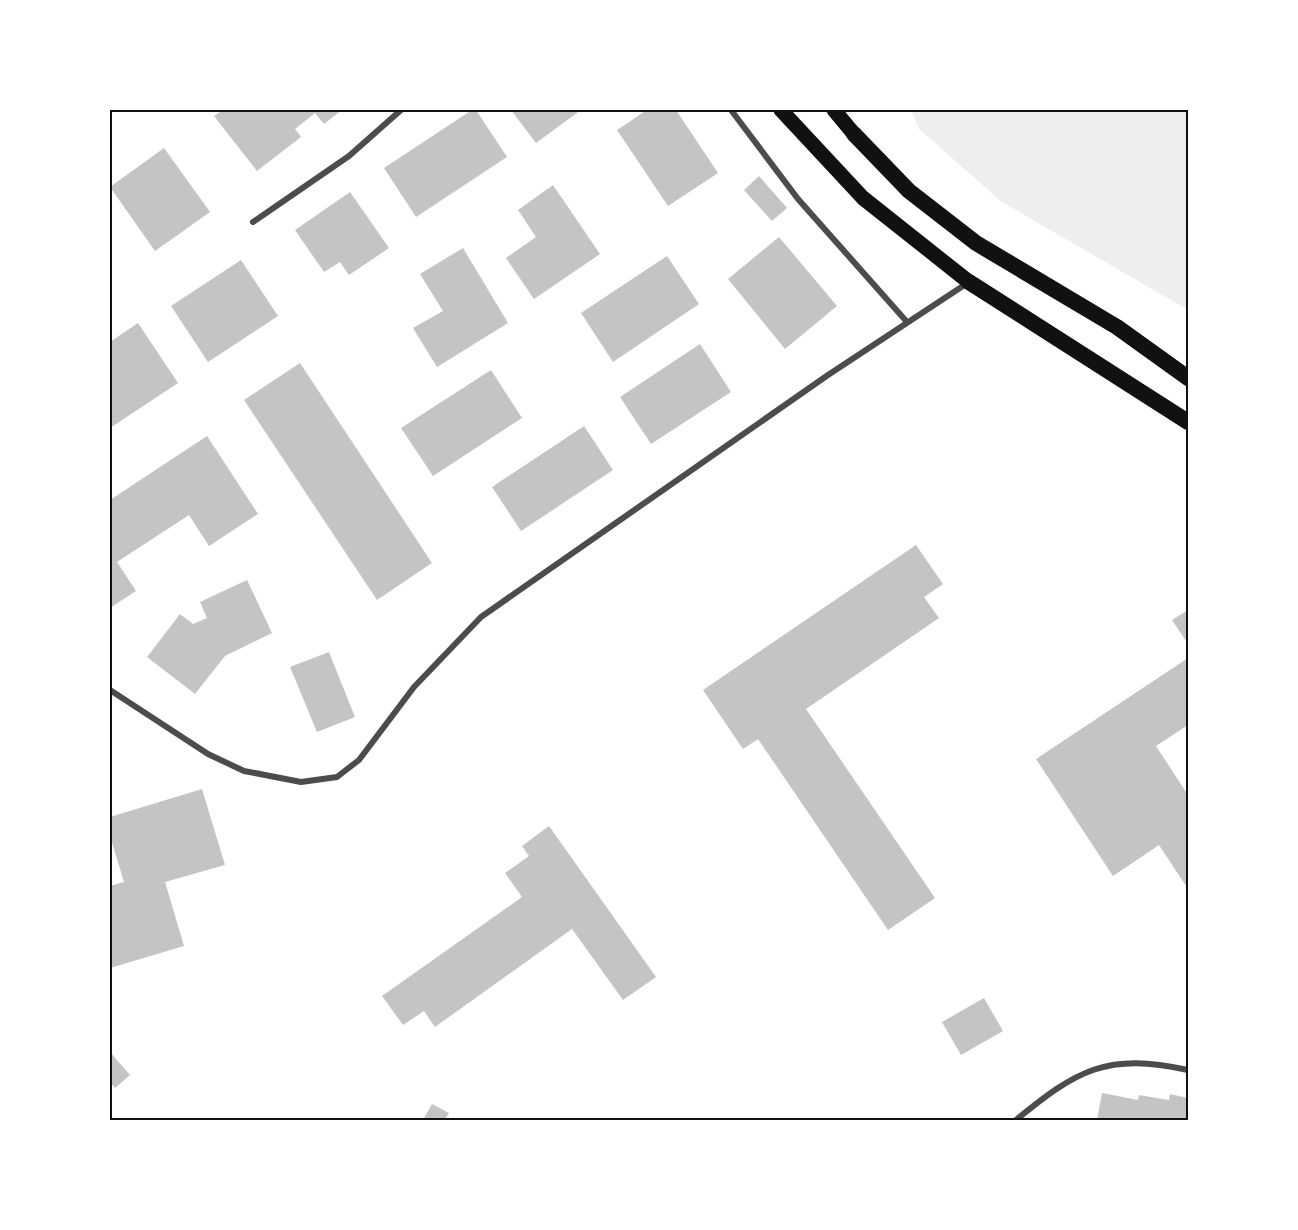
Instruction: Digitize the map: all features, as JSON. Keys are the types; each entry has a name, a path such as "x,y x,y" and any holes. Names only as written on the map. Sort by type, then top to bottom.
{"highway":[{"path":"854,134 909,190 976,243 1117,327 1188,366"},
{"path":"969,282 1188,422"},
{"path":"1117,327 1188,378"}],"main road":[{"path":"781,110 863,198 969,282"},
{"path":"834,110 854,134"}],"street":[{"path":"253,222 349,156 401,110"},
{"path":"731,110 798,199 907,322"},
{"path":"110,690 208,754 244,771 301,782 338,777 359,760 414,687 481,617 907,322 969,282"},
{"path":"1016,1120 1070,1079 1088,1070 1137,1062 1188,1070"}],"shaded area":[{"path":"911,110 1188,110 1188,310 1002,202 919,129"}],"building":[{"path":"223,110 342,110 324,124 315,113 295,129 301,137 257,171 214,116"},
{"path":"472,110 476,110 507,157 416,217 384,168"},
{"path":"511,110 581,110 536,143"},
{"path":"647,110 676,110 718,173 668,206 617,130"},
{"path":"164,148 210,212 155,251 110,187"},
{"path":"759,176 787,208 772,221 744,190"},
{"path":"553,185 600,254 534,299 506,258 536,237 518,210"},
{"path":"350,192 389,248 349,275 340,262 324,272 295,230"},
{"path":"779,237 837,306 785,349 728,279"},
{"path":"463,248 508,323 437,367 413,328 443,311 420,274"},
{"path":"667,256 699,304 613,362 581,313"},
{"path":"241,260 278,316 208,362 171,306"},
{"path":"138,323 178,383 110,428 110,342"},
{"path":"700,344 731,392 651,444 620,397"},
{"path":"300,363 432,563 377,600 244,400"},
{"path":"491,370 522,418 433,476 401,428"},
{"path":"584,426 613,470 521,531 492,487"},
{"path":"207,436 258,514 209,546 189,515 117,562 136,591 110,608 110,500"},
{"path":"916,545 943,584 924,597 939,618 806,709 935,898 888,930 758,739 743,749 703,690"},
{"path":"247,580 272,633 225,656 195,694 147,657 180,614 193,624 207,618 200,602"},
{"path":"1188,610 1188,644 1172,620"},
{"path":"329,652 355,717 317,732 290,667"},
{"path":"1188,658 1188,725 1156,746 1188,795 1188,889 1159,845 1113,876 1036,759"},
{"path":"202,789 225,865 165,882 184,946 110,968 110,886 124,882 110,836 110,817"},
{"path":"549,826 656,977 623,1000 572,929 435,1027 424,1011 403,1025 382,996 522,897 505,873 529,856 522,846"},
{"path":"984,998 1003,1031 961,1055 942,1022"},
{"path":"110,1052 130,1075 115,1088 110,1082"},
{"path":"1102,1093 1138,1100 1139,1095 1169,1100 1170,1094 1188,1098 1188,1120 1097,1120"},
{"path":"432,1104 449,1113 445,1120 423,1120"}]}
